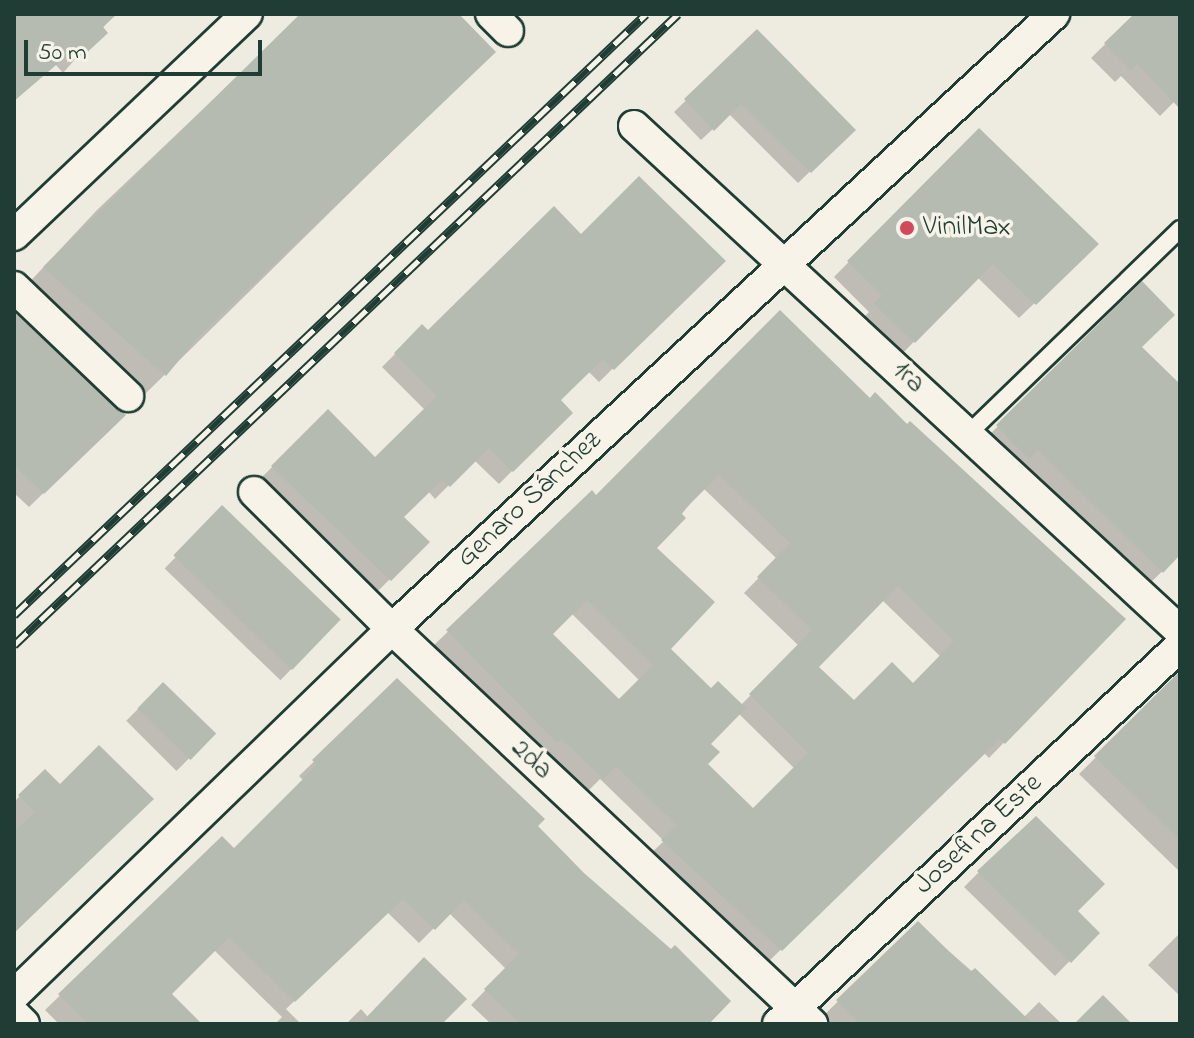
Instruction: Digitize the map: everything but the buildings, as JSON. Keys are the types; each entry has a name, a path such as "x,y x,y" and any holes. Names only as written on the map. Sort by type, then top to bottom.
{"street":[{"path":"14,235 247,14"},
{"name":"Genaro Sánchez","path":"14,995 392,629 1054,14"},
{"name":"1ra","path":"634,126 1180,631"},
{"path":"14,287 128,396"},
{"name":"2da","path":"254,492 795,1018"},
{"name":"Josefina Este","path":"795,1018 1180,646"},
{"path":"14,1014 24,1024"}],"lane":[{"path":"968,434 1180,229"}],"railway":[{"path":"14,615 646,14"},
{"path":"14,645 678,14"}],"place":[{"name":"VinilMax","path":"907,228"}]}
